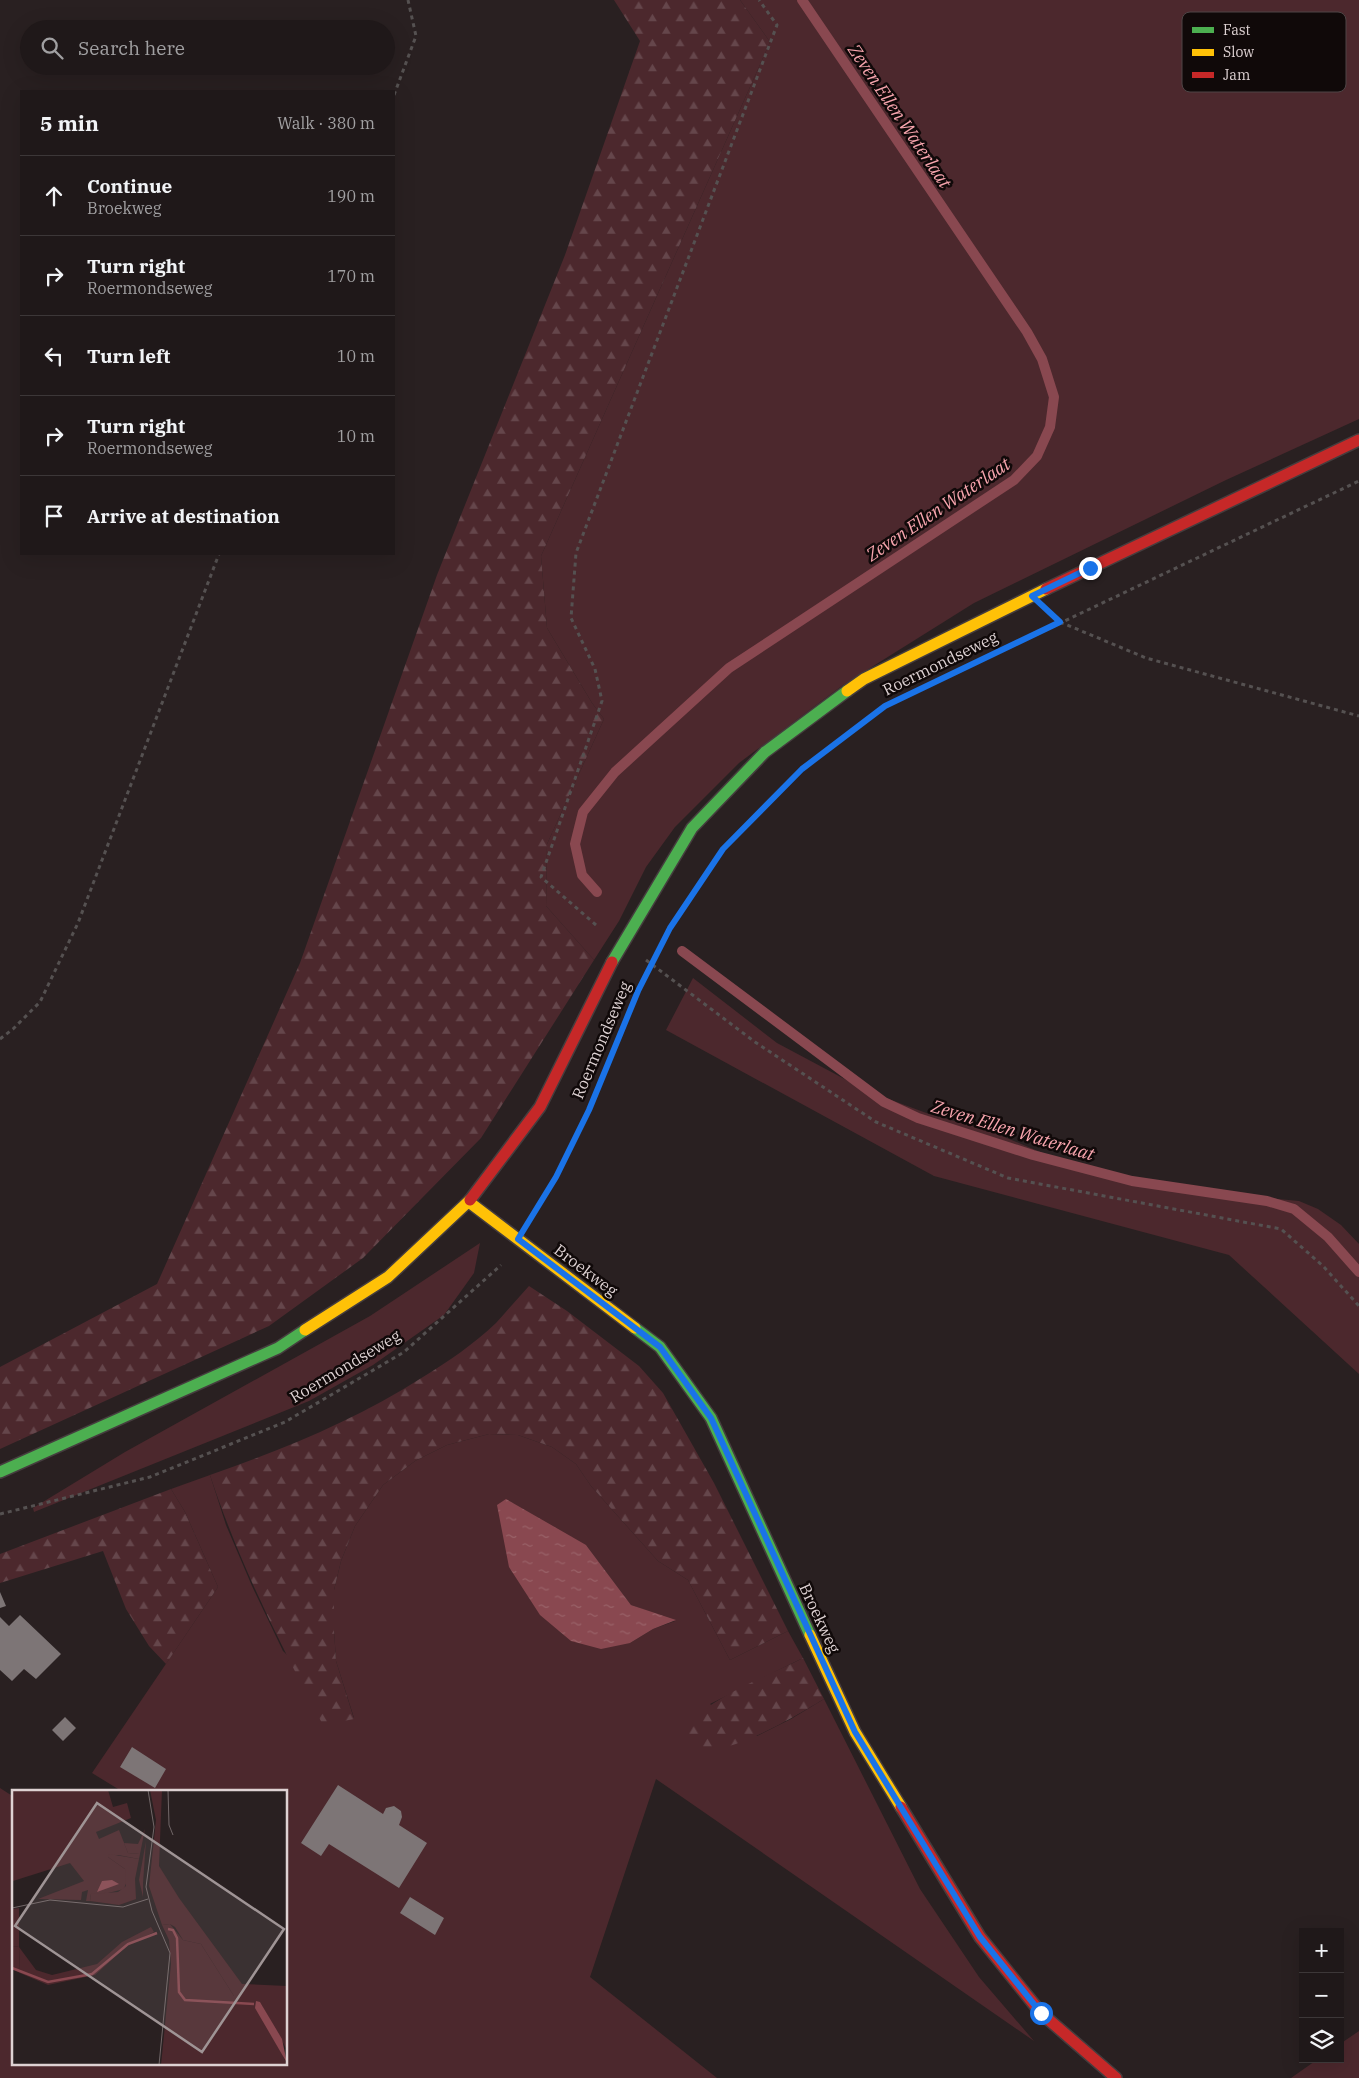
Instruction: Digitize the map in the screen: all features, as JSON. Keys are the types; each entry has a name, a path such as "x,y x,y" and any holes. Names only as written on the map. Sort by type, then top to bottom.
{"main road":[{"name":"Roermondseweg","path":"0,1472 278,1348 388,1278 468,1202 540,1108 620,946 692,828 765,752 864,679 1032,596 1359,440"},
{"name":"Broekweg","path":"468,1202 660,1347 711,1418 855,1732 975,1929 1041,2013 1116,2078"}],"path":[{"path":"395,92 416,36 408,0"},
{"path":"759,0 777,25 576,553 571,618 595,669 602,701 541,877 620,946 652,964 755,1042 876,1122 1008,1178 1281,1229 1323,1266 1359,1306"},
{"name":"Roermondseweg","path":"0,1514 150,1477 285,1422 404,1352 500,1266 556,1177 589,1110 638,991 670,928 723,849 802,769 885,706 1359,481"},
{"path":"0,1039 14,1029 40,1002 78,923 219,555"},
{"path":"1032,596 1060,622 1146,658 1359,716"}],"green space":[{"path":"614,0 740,0 770,42 541,556 547,628 592,703 604,719 547,844 546,906 594,960 481,1138 363,1258 269,1326 0,1449 0,1367 157,1284 300,963 437,575 565,255 640,41"},
{"path":"740,0 1359,0 1359,419 1226,480 974,603 843,685 739,763 675,827 646,867 619,921 594,960 546,906 547,844 604,719 592,703 547,628 541,556 770,42"},
{"path":"693,978 777,1043 867,1091 929,1114 990,1131 1045,1154 1105,1174 1224,1194 1299,1201 1318,1209 1341,1225 1359,1244 1359,1374 1229,1255 934,1176 666,1030"},
{"path":"480,1243 474,1273 444,1315 373,1365 309,1401 34,1512 33,1508 125,1452 370,1316"},
{"path":"529,1286 567,1311 639,1366 663,1393 714,1483 788,1631 730,1660 688,1580 658,1561 591,1486 576,1464 552,1447 518,1435 489,1434 447,1445 415,1461 383,1485 355,1526 341,1561 334,1590 336,1661 354,1719 323,1725 261,1603 221,1508 210,1475 265,1455 319,1432 372,1407 398,1392 442,1365 479,1338 496,1323"},
{"path":"489,1434 518,1435 552,1447 576,1464 591,1486 658,1561 688,1580 730,1660 788,1631 803,1658 710,1704 757,1736 791,1719 824,1699 920,1889 979,1977 1034,2041 656,1779 590,1977 717,2078 0,2078 0,1788 12,1796 12,2066 288,2066 288,1790 120,1790 92,1773 218,1587 185,1512 171,1489 210,1475 226,1525 283,1651 354,1718 336,1661 334,1590 341,1561 355,1526 383,1485 415,1461 447,1445","holes":["586,1545 631,1605 675,1621 653,1629 630,1643"]},
{"path":"171,1489 185,1512 218,1587 166,1664 149,1646 126,1609 103,1551 0,1583 0,1554"},
{"path":"803,1658 824,1699 813,1706 749,1739 718,1749 703,1748 681,1731 693,1719 722,1698"},
{"path":"1359,2031 1359,2078 1291,2078 1312,2063 1344,2063 1344,2041"}],"water":[{"path":"506,1499 586,1545 631,1605 676,1620 653,1629 630,1643 601,1649 571,1641 540,1615 509,1567 497,1505"}],"building":[{"path":"0,1592 6,1606 0,1608"},
{"path":"20,1615 61,1654 36,1679 24,1669 12,1681 0,1670 0,1617 9,1626"},
{"path":"65,1717 76,1728 63,1741 52,1730"},
{"path":"132,1747 166,1769 155,1788 120,1767"},
{"path":"338,1785 383,1814 386,1808 394,1806 401,1811 402,1817 399,1825 427,1843 399,1888 329,1844 321,1856 301,1843"},
{"path":"410,1897 444,1918 435,1935 400,1913"}],"waterway":[{"name":"Zeven Ellen Waterlaat","path":"597,892 582,875 575,844 583,812 615,772 729,668 1014,480 1037,456 1050,427 1054,397 1042,359 1027,332 802,0"},
{"name":"Zeven Ellen Waterlaat","path":"682,951 884,1102 918,1118 1033,1155 1132,1181 1267,1201 1294,1209 1328,1237 1359,1272"}],"traffic: fast":[{"path":"612,962 692,828 765,752 847,691"},
{"path":"635,1328 660,1347 711,1418 810,1635"},
{"path":"0,1472 278,1348 305,1330"}],"traffic: slow":[{"path":"847,691 864,679 1046,589"},
{"path":"305,1330 388,1277 470,1200"},
{"path":"469,1202 635,1328"},
{"path":"810,1635 855,1732 901,1807"}],"traffic: jam":[{"path":"1046,589 1359,440"},
{"path":"470,1200 540,1107 612,962"},
{"path":"901,1807 980,1937 1041,2013 1116,2078"}],"route":[{"path":"1041,2013 980,1937 855,1732 711,1418 660,1347 518,1239 556,1177 589,1110 638,991 670,928 723,849 802,769 885,706 1060,622 1032,596 1090,568"}]}
